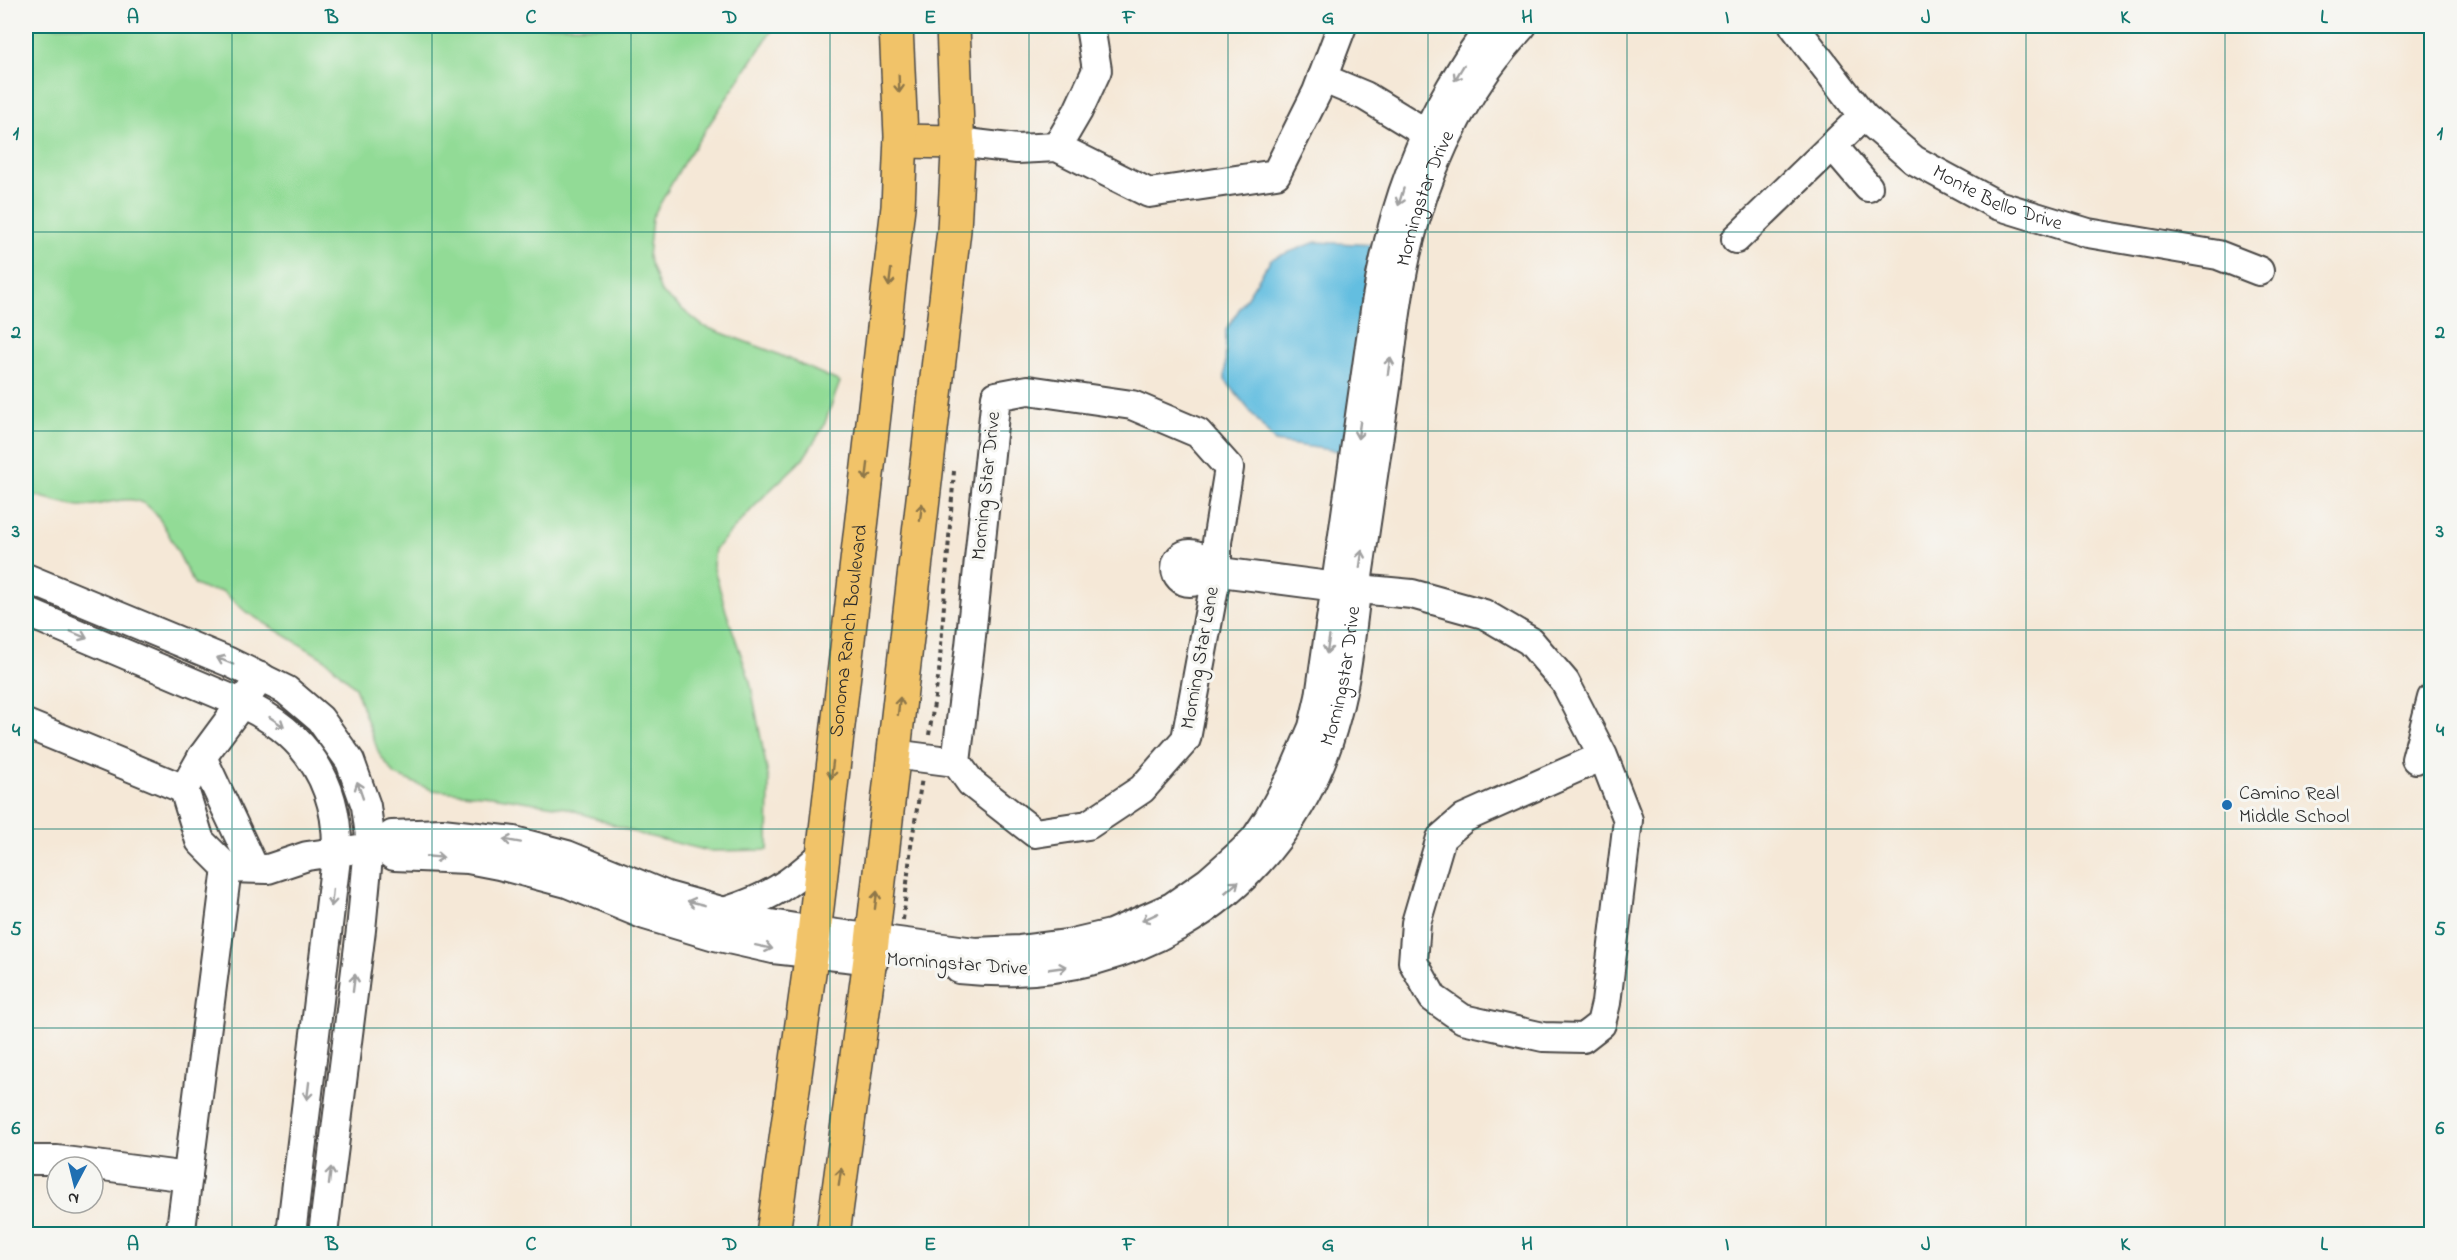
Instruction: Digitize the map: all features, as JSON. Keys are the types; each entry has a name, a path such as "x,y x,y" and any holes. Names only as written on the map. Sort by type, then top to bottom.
{"main road":[{"name":"Sonoma Ranch Boulevard","path":"773,1234 813,941 898,207 901,141 896,26"},
{"path":"833,1234 871,949 954,230 958,142 952,26"},
{"path":"901,141 958,142"}],"street":[{"path":"1060,141 1097,70 1090,26"},
{"path":"958,142 1017,149 1060,141 1149,193 1276,174 1319,87 1342,26"},
{"name":"Morningstar Drive","path":"813,941 871,949 989,972 1011,973 1059,969 1136,948 1195,917 1252,870 1277,840 1294,815 1321,765 1342,689 1347,588 1405,260 1424,191 1434,139 1471,53 1492,26"},
{"name":"Morningstar Drive","path":"1434,139 1450,129 1504,45 1522,26"},
{"name":"Monte Bello Drive","path":"1794,26 1863,116 1914,160 1997,205 2088,233 2218,255 2259,271"},
{"path":"1319,87 1365,96 1434,139"},
{"path":"1736,239 1863,116"},
{"path":"1833,146 1868,187"},
{"name":"Morning Star Drive","path":"956,762 996,396 1028,390 1132,405 1198,433 1229,468 1217,542"},
{"name":"Morning Star Lane","path":"956,762 971,783 1035,833 1088,825 1142,789 1186,739 1217,542"},
{"name":"Morning Star Lane","path":"1211,571 1412,594 1484,614 1530,641 1565,682 1603,756 1628,820 1606,1003 1601,1024 1583,1038 1543,1037 1463,1019 1433,998 1413,962 1416,923 1441,838 1464,818 1603,756"},
{"path":"26,578 261,677 303,703 320,719 350,761 366,806 374,847 361,930 323,1234"},
{"path":"26,612 243,704 285,728 315,764 330,793 336,823 337,850 291,1234"},
{"path":"261,677 202,758 184,789 200,841 240,868 268,869 307,855 374,847 394,856 468,859 499,865 650,903 727,911 813,941"},
{"path":"2416,759 2432,698"},
{"path":"26,724 184,789"},
{"path":"893,754 956,762"},
{"path":"181,1229 240,868 202,758"},
{"path":"727,911 751,904 777,891 822,855"},
{"path":"650,903 715,936 773,949 813,941"},
{"path":"26,1160 57,1160 188,1177"}],"green space":[{"path":"26,26 775,26 684,162 652,218 648,257 661,292 703,326 773,352 840,382 823,428 803,459 765,495 715,549 713,565 750,681 769,781 768,850 709,851 639,834 567,808 492,796 432,790 395,775 379,754 355,687 326,660 246,612 222,591 206,590 195,585 160,519 146,505 137,501 119,500 80,506 26,493"}],"water":[{"path":"1316,242 1376,245 1345,452 1275,442 1225,380 1226,330 1271,259"}],"place":[{"name":"Camino Real Middle School","path":"2227,805"}]}
